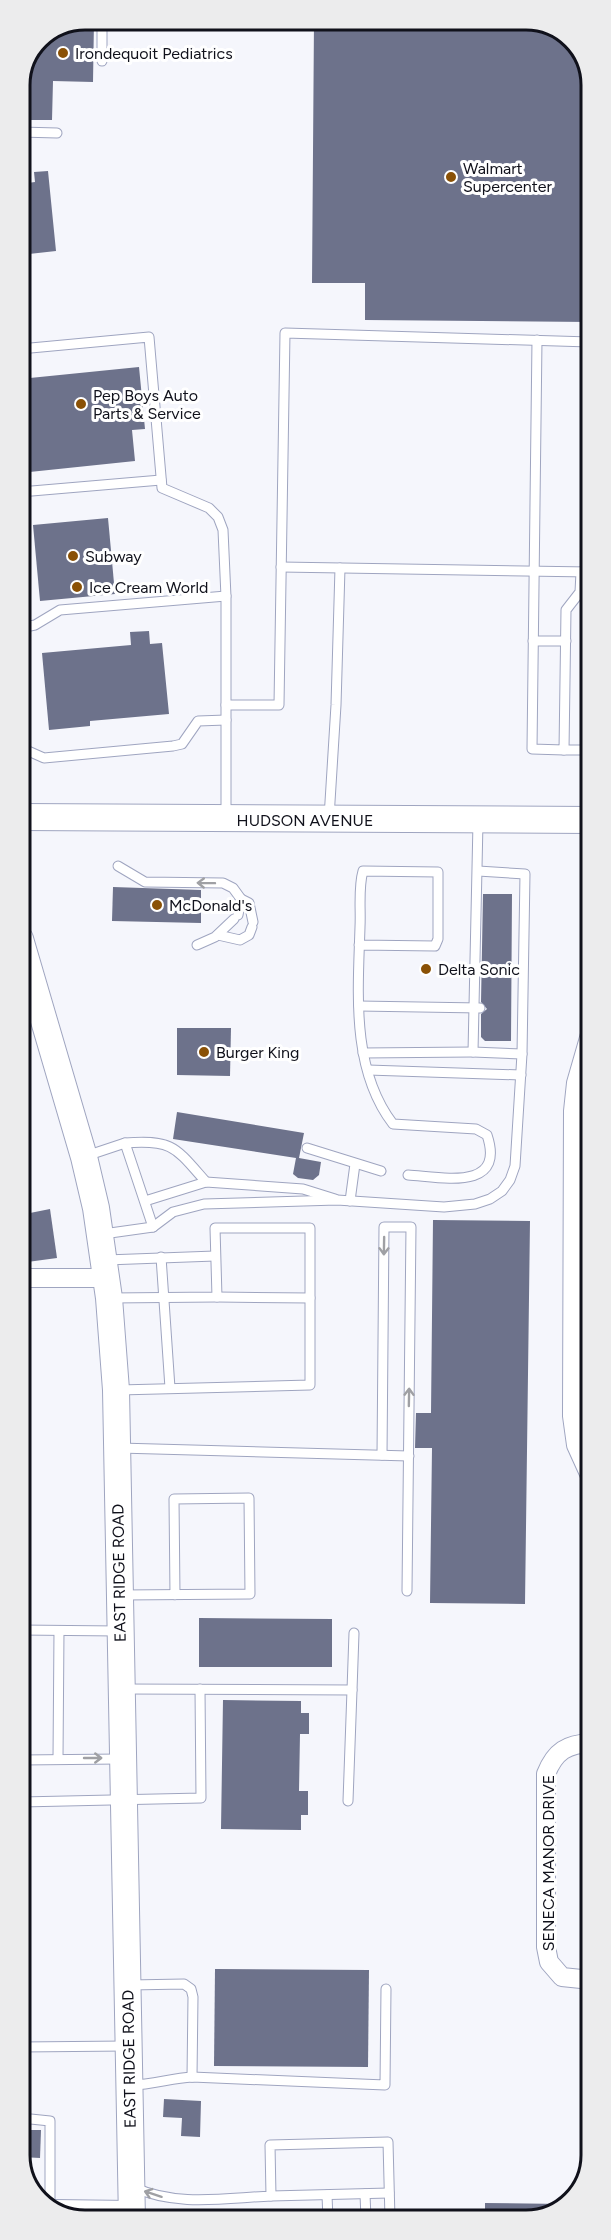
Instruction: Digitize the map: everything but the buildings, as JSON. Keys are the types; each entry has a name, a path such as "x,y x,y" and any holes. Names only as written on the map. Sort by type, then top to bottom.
{"main road":[{"name":"HUDSON AVENUE","path":"30,817 581,820"},
{"name":"EAST RIDGE ROAD","path":"30,973 84,1156 107,1279 116,1390 131,2205"}],"street":[{"path":"581,1066 576,1083 573,1111 572,1378 576,1444 581,1455"},
{"path":"30,1278 107,1279"},
{"name":"SENECA MANOR DRIVE","path":"581,1745 564,1748 551,1761 546,1774 546,1947 549,1962 562,1977 581,1979"},
{"path":"71,2208 131,2205"}],"lane":[{"path":"102,30 102,61"},
{"path":"30,132 57,133"},
{"path":"226,705 279,705 285,333 581,342"},
{"path":"30,348 149,337 162,488 209,508 218,517 223,530 226,596 226,819"},
{"path":"537,340 532,749 581,750"},
{"path":"30,491 161,480"},
{"path":"281,567 581,572"},
{"path":"328,820 336,705 340,568"},
{"path":"564,750 566,610 581,589"},
{"path":"30,626 60,610 226,596"},
{"path":"533,641 566,641"},
{"path":"30,753 37,758 59,758 182,744 198,721 226,720"},
{"path":"473,1052 478,1008 479,966 478,820"},
{"path":"118,866 145,882 223,883 233,888 242,899 249,903 252,924 249,935 240,940 218,935"},
{"path":"100,1234 153,1227 173,1212 204,1204 337,1200 444,1207 475,1204 496,1195 510,1180 515,1166 522,1054 525,874 478,871"},
{"path":"359,945 435,946 438,939 438,872 363,872 359,945 359,1038 378,1104 393,1124 476,1129 487,1135 491,1146 490,1160 482,1173 471,1178 408,1174"},
{"path":"197,945 218,935 236,917 242,899"},
{"path":"512,915 524,915"},
{"path":"512,939 524,940"},
{"path":"512,966 523,966"},
{"path":"511,990 523,990"},
{"path":"359,1006 478,1008"},
{"path":"511,1010 522,1010"},
{"path":"363,1053 522,1054"},
{"path":"368,1070 521,1076"},
{"path":"84,1156 126,1143 163,1142 185,1158 206,1182"},
{"path":"126,1143 153,1227"},
{"path":"307,1148 381,1171"},
{"path":"350,1201 355,1164"},
{"path":"145,1201 206,1182 303,1189 337,1200"},
{"path":"382,1455 384,1227 411,1227 407,1591"},
{"path":"116,1390 310,1385 310,1228 215,1228 217,1297"},
{"path":"107,1279 161,1257 215,1256"},
{"path":"161,1257 170,1388"},
{"path":"573,1269 581,1269"},
{"path":"107,1279 165,1297 310,1298"},
{"path":"572,1378 581,1378"},
{"path":"117,1448 409,1456"},
{"path":"120,1595 175,1595 250,1594 249,1498 174,1499 175,1595"},
{"path":"30,1630 120,1631"},
{"path":"58,1758 59,1631"},
{"path":"348,1801 354,1633"},
{"path":"121,1689 352,1690"},
{"path":"30,1802 201,1798 200,1689"},
{"path":"30,1760 123,1760"},
{"path":"127,1985 184,1984 191,1989 193,1997 192,2077"},
{"path":"129,2085 159,2084 172,2078 192,2077 385,2085 386,1989"},
{"path":"30,2047 128,2046"},
{"path":"30,2119 50,2121 54,2200"},
{"path":"271,2196 270,2145 388,2142 390,2210"},
{"path":"131,2205 150,2194 179,2201 389,2193"},
{"path":"365,2194 366,2210"},
{"path":"327,2195 328,2210"}],"place":[{"name":"Irondequoit Pediatrics","path":"63,53"},
{"name":"Walmart Supercenter","path":"451,177"},
{"name":"Pep Boys Auto Parts & Service","path":"81,404"},
{"name":"Subway","path":"73,556"},
{"name":"Ice Cream World","path":"77,587"},
{"name":"McDonald's","path":"157,905"},
{"name":"Delta Sonic","path":"426,969"},
{"name":"Burger King","path":"204,1052"}]}
